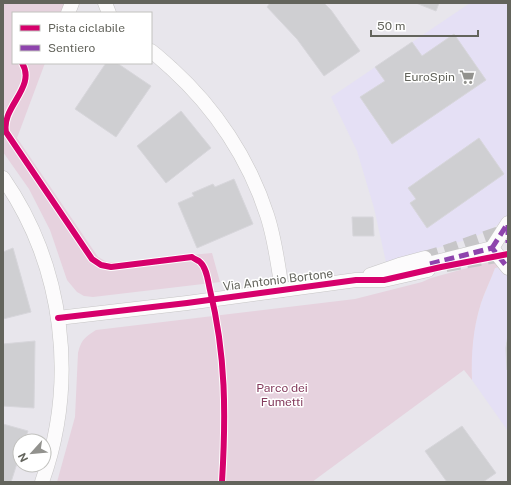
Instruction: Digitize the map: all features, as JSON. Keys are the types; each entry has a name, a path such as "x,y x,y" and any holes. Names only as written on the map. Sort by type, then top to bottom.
{"street":[{"path":"152,52 185,80 210,109 235,144 257,188 268,216 282,290"},
{"path":"3,178 16,196 34,230 49,272 58,318 62,375 60,410 50,458 42,482"},
{"path":"508,223 508,243"},
{"path":"508,223 492,248 508,268"},
{"name":"Via Antonio Bortone","path":"58,318 187,303 356,280 399,265 427,264 492,248"}],"shaded area":[{"path":"470,3 508,3 508,217 493,228 470,239 386,262 374,208 357,151 331,97"},
{"path":"499,267 508,275 508,431 472,380 471,360 474,330 481,303 495,268"}],"green space":[{"path":"3,3 67,3 63,12 12,12 12,64 45,64 17,138 98,257 107,262 118,262 212,253 220,282 93,297 84,296 77,292 67,280 50,230 29,189 3,152"},
{"name":"Parco dei Fumetti","path":"489,262 499,262 499,267 495,268 478,312 473,341 472,380 464,370 312,482 57,482 75,417 78,353 84,339 96,330 355,299 422,282 431,278"}],"building":[{"path":"270,3 324,3 331,10 360,51 324,76 297,39 267,7"},
{"path":"416,3 439,3 436,11"},
{"path":"454,34 486,80 392,144 360,97 385,81 375,67 412,42 422,56"},
{"path":"105,64 118,64 151,86 116,137 75,109"},
{"path":"181,111 211,148 166,183 137,146"},
{"path":"479,138 504,174 427,228 410,203 416,199 408,188"},
{"path":"234,179 253,224 197,248 178,203 194,196 192,193 213,184 215,187"},
{"path":"352,217 373,217 374,236 353,236"},
{"path":"13,248 31,312 3,319 3,252"},
{"path":"508,335 508,370 507,370 506,348"},
{"path":"35,341 34,408 3,406 3,344"},
{"path":"3,424 28,431 27,433 12,433 12,473 14,473 11,482 3,482"},
{"path":"462,426 496,473 483,482 447,482 425,451"}],"tunnel":[{"path":"425,258 508,230"},
{"path":"446,265 508,254"}],"marked path":[{"path":"492,248 508,223"},
{"path":"508,225 508,243"},
{"path":"430,264 492,248 508,268"}],"cycle path":[{"path":"22,64 25,72 25,80 22,89 8,114 6,132 92,259 101,265 111,267 192,257 200,262 204,268 207,275 215,314 224,385 222,482"},
{"path":"58,318 187,303 356,280 384,280 508,254"}],"place":[{"name":"EuroSpin","path":"467,77"}]}
